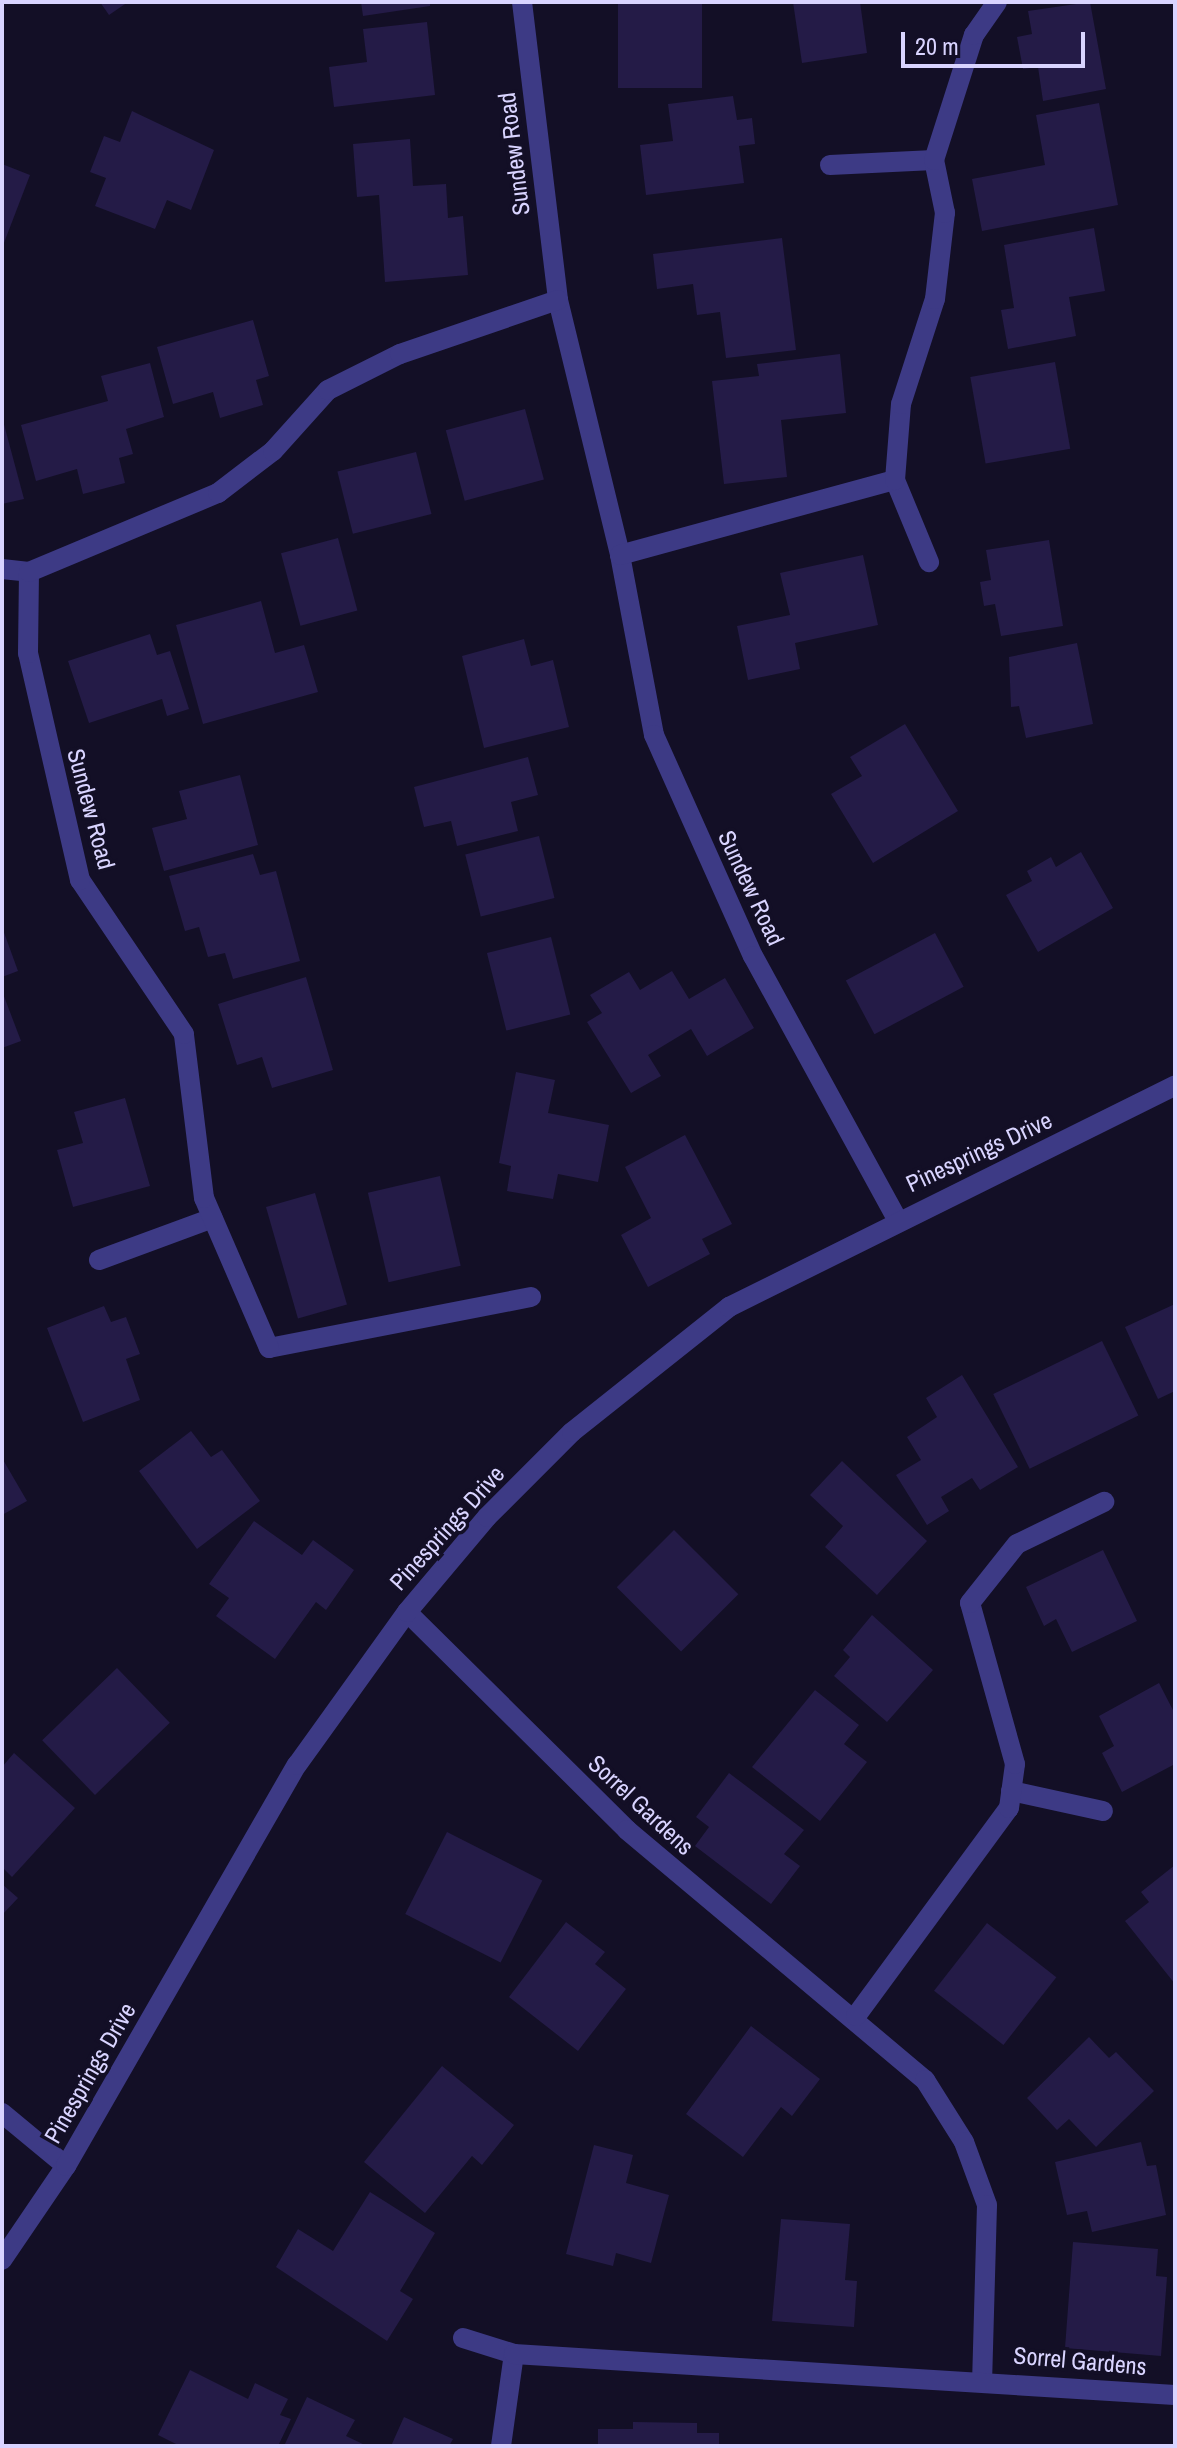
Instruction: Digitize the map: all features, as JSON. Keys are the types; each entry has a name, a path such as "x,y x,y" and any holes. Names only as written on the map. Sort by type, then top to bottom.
{"street":[{"name":"Sundew Road","path":"522,2 558,300 620,555 654,735 753,956 897,1219"},
{"path":"929,562 895,480 901,404 935,299 945,213 934,160 974,35 997,2"},
{"path":"830,165 934,160"},
{"path":"2,569 29,572 218,493 273,451 328,390 400,354 558,300"},
{"path":"620,555 895,480"},
{"name":"Sundew Road","path":"29,572 28,653 80,880 184,1034 189,1110 213,1218 269,1348 531,1297"},
{"name":"Pinesprings Drive","path":"2,2260 66,2166 297,1765 407,1612 572,1432 729,1307 897,1219 1175,1086"},
{"path":"99,1260 213,1218"},
{"path":"856,2016 985,1846 1009,1808 1015,1764 970,1603 1017,1544 1104,1502"},
{"name":"Sorrel Gardens","path":"407,1612 627,1830 737,1928 856,2016 925,2080 964,2142 987,2205 982,2379"},
{"path":"1011,1791 1103,1811"},
{"path":"2,2113 66,2166"},
{"name":"Sorrel Gardens","path":"463,2338 514,2354 982,2379 1175,2395"},
{"path":"501,2446 514,2354"}],"building":[{"path":"100,2 128,2 109,15"},
{"path":"361,2 430,2 430,6 363,16"},
{"path":"618,2 702,2 702,88 618,88"},
{"path":"793,2 860,2 867,53 802,63"},
{"path":"1090,2 1106,89 1043,101 1038,67 1023,69 1017,37 1032,34 1028,11"},
{"path":"427,22 435,95 334,107 329,67 367,62 363,29"},
{"path":"733,96 737,120 752,118 755,144 739,146 744,183 646,195 640,145 673,141 668,104"},
{"path":"1099,103 1118,205 982,231 972,179 1045,165 1036,115"},
{"path":"132,111 214,150 191,210 167,200 155,229 95,206 106,178 90,172 104,136 120,142"},
{"path":"410,139 413,186 446,184 448,218 463,216 468,275 385,282 379,195 357,197 353,144"},
{"path":"2,164 30,175 2,248"},
{"path":"1094,228 1105,291 1069,297 1076,336 1008,349 1001,310 1014,308 1004,245"},
{"path":"782,238 796,350 726,358 720,312 697,315 693,284 657,289 653,254"},
{"path":"253,320 269,376 256,380 263,405 220,418 213,392 173,404 157,347"},
{"path":"840,354 846,413 781,420 787,477 724,484 712,381 759,376 757,364"},
{"path":"1055,362 1070,449 986,464 970,377"},
{"path":"150,363 164,417 126,429 133,454 119,458 125,483 83,494 77,469 36,481 21,425 108,401 101,376"},
{"path":"525,409 544,480 465,501 446,430"},
{"path":"2,417 24,499 2,504"},
{"path":"416,452 431,514 353,534 337,472"},
{"path":"338,538 357,610 300,626 281,553"},
{"path":"1049,540 1063,626 1001,636 995,604 984,606 980,582 991,580 986,550"},
{"path":"863,555 878,625 795,643 800,669 748,680 737,626 790,615 780,573"},
{"path":"261,601 275,653 304,645 318,692 203,724 176,625"},
{"path":"150,634 157,655 170,651 189,709 167,716 162,699 89,723 68,661"},
{"path":"524,639 531,666 553,660 569,727 484,748 462,656"},
{"path":"1077,643 1093,724 1026,738 1019,706 1011,707 1009,657"},
{"path":"905,724 958,811 873,863 831,794 862,776 850,757"},
{"path":"528,757 538,795 511,802 518,831 457,846 451,821 424,827 414,787"},
{"path":"240,775 258,845 164,871 152,828 187,819 179,791"},
{"path":"539,836 554,898 481,916 465,854"},
{"path":"1081,852 1113,908 1038,952 1006,895 1032,881 1027,871 1051,857 1056,867"},
{"path":"253,854 260,875 276,871 300,961 233,979 225,953 208,957 199,927 185,931 169,876"},
{"path":"2,927 18,971 2,977"},
{"path":"935,933 964,987 874,1034 846,980"},
{"path":"551,937 570,1015 506,1031 487,953"},
{"path":"672,971 689,999 725,978 754,1028 707,1056 691,1029 648,1055 661,1076 631,1093 587,1022 602,1013 590,995 629,972 640,990"},
{"path":"306,977 333,1070 272,1088 262,1057 237,1065 218,1004"},
{"path":"2,991 21,1041 2,1048"},
{"path":"516,1072 555,1080 548,1113 609,1125 598,1182 558,1174 553,1199 507,1191 511,1166 499,1163"},
{"path":"125,1098 150,1186 73,1207 57,1150 83,1143 74,1112"},
{"path":"685,1135 732,1224 702,1239 710,1254 648,1287 621,1235 651,1218 625,1167"},
{"path":"440,1176 461,1266 389,1282 368,1193"},
{"path":"315,1193 347,1305 298,1319 266,1207"},
{"path":"1175,1304 1175,1391 1158,1399 1125,1327"},
{"path":"104,1306 111,1322 126,1317 140,1354 126,1359 140,1400 83,1422 47,1328"},
{"path":"1102,1341 1138,1416 1030,1469 993,1394"},
{"path":"962,1375 1018,1467 980,1490 972,1478 941,1497 949,1511 927,1525 896,1475 921,1460 907,1437 937,1417 926,1398"},
{"path":"191,1431 211,1457 222,1450 260,1501 197,1549 139,1471"},
{"path":"2,1458 27,1501 2,1515"},
{"path":"842,1461 927,1541 877,1595 825,1547 843,1526 810,1495"},
{"path":"254,1521 302,1555 313,1540 354,1570 326,1610 316,1602 275,1659 216,1616 229,1598 209,1584"},
{"path":"674,1530 738,1594 681,1652 617,1587"},
{"path":"1103,1550 1137,1621 1072,1652 1056,1619 1044,1626 1026,1587"},
{"path":"872,1615 933,1670 887,1722 834,1676 850,1657 843,1650"},
{"path":"117,1668 170,1723 95,1795 42,1740"},
{"path":"1159,1683 1175,1714 1175,1764 1122,1792 1102,1753 1114,1746 1099,1716"},
{"path":"815,1690 859,1725 844,1744 867,1762 820,1821 752,1767"},
{"path":"14,1753 75,1808 12,1877 2,1867 2,1767"},
{"path":"729,1773 804,1830 784,1854 800,1866 771,1904 695,1846 709,1827 696,1817"},
{"path":"447,1832 542,1881 501,1963 405,1914"},
{"path":"1175,1865 1175,1984 1125,1921 1149,1902 1141,1892"},
{"path":"2,1884 18,1898 2,1915"},
{"path":"566,1922 605,1952 595,1964 626,1989 578,2051 509,1997"},
{"path":"987,1923 1056,1977 1003,2045 934,1991"},
{"path":"751,2026 820,2079 792,2116 781,2107 743,2157 686,2114"},
{"path":"1089,2037 1109,2058 1116,2052 1154,2091 1096,2147 1069,2119 1057,2130 1027,2098"},
{"path":"442,2066 514,2125 482,2165 472,2156 425,2213 364,2162"},
{"path":"1141,2142 1147,2166 1156,2165 1166,2215 1092,2232 1087,2211 1067,2215 1055,2162"},
{"path":"594,2145 633,2155 626,2183 669,2195 651,2263 616,2253 613,2266 566,2254"},
{"path":"370,2192 435,2233 400,2291 413,2299 387,2341 276,2267 298,2229 333,2251"},
{"path":"781,2219 850,2224 845,2280 857,2281 854,2327 772,2321"},
{"path":"1073,2242 1158,2249 1156,2276 1167,2277 1161,2356 1065,2348"},
{"path":"190,2370 248,2399 255,2383 288,2399 280,2415 291,2419 278,2446 180,2446 158,2435"},
{"path":"307,2397 355,2420 346,2436 367,2446 284,2446"},
{"path":"404,2417 453,2439 449,2446 391,2446"},
{"path":"633,2422 697,2423 697,2433 719,2433 719,2446 598,2446 598,2429 633,2429"}]}
